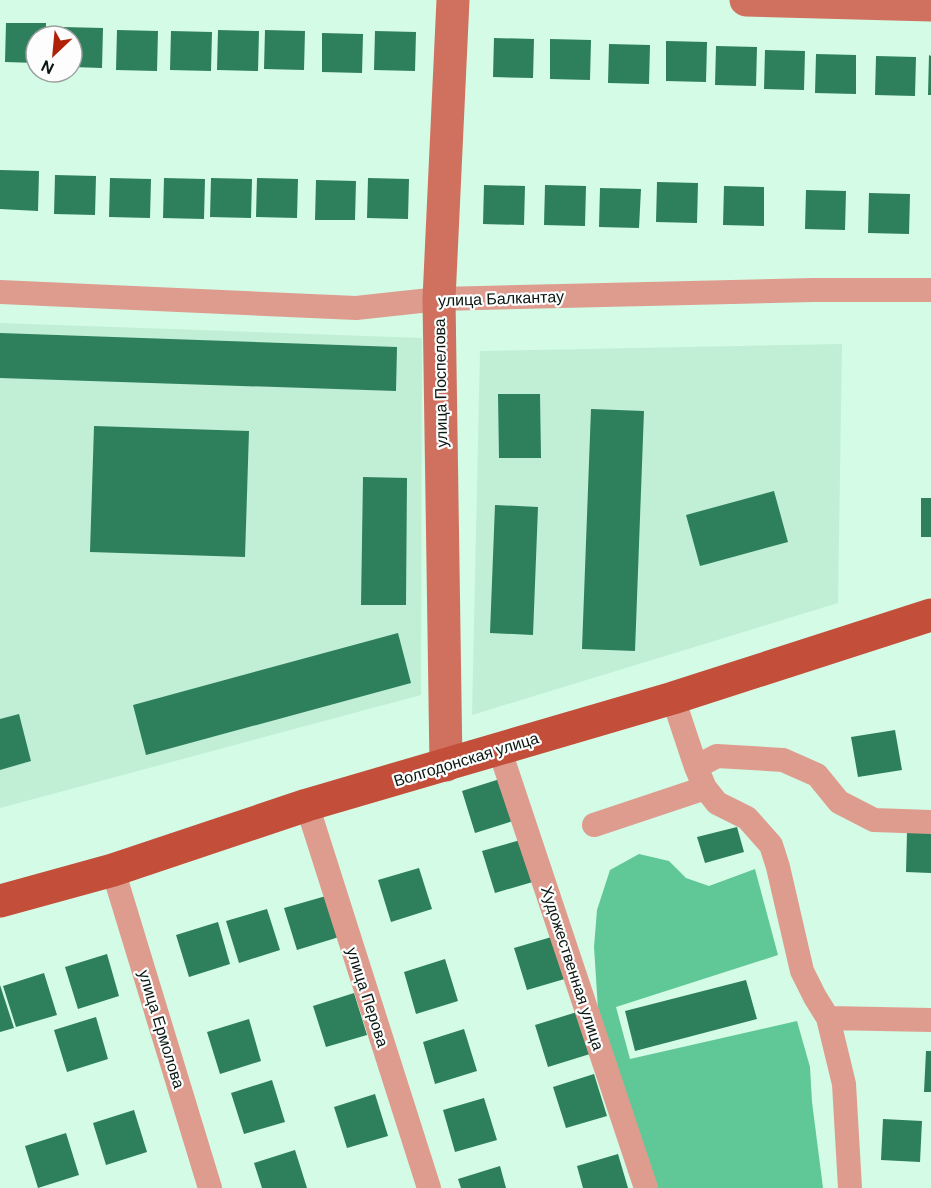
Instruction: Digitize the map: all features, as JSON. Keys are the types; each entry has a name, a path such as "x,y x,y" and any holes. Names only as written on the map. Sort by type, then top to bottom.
{"main road":[{"name":"Волгодонская улица","path":"0,901 113,870 307,806 673,698 931,615"}],"street":[{"name":"улица Поспелова","path":"446,765 439,299 453,0"},
{"path":"746,0 931,5"},
{"name":"улица Балкантау","path":"0,292 356,308 439,299 813,290 931,290"},
{"path":"673,698 700,778 717,803 747,818 771,845 802,971 828,1018 844,1084 850,1188"},
{"name":"Художественная улица","path":"499,748 646,1188"},
{"path":"594,825 700,778 717,756 783,760 817,775 839,802 874,820 931,822"},
{"name":"улица Перова","path":"307,806 429,1188"},
{"name":"улица Ермолова","path":"113,870 210,1188"},
{"path":"828,1018 931,1020"}],"shaded area":[{"path":"0,323 422,338 421,695 0,808"},
{"path":"842,344 838,603 472,715 480,351"}],"green space":[{"path":"639,854 669,861 686,878 709,886 755,869 778,955 616,1007 630,1059 797,1021 810,1067 823,1188 658,1188 598,1009 594,947 597,910 610,870"}],"building":[{"path":"6,23 46,23 24,24 24,63 5,62"},
{"path":"84,28 103,28 102,68 84,67"},
{"path":"117,30 158,31 157,71 116,70"},
{"path":"218,30 259,31 258,71 217,70"},
{"path":"265,30 305,31 304,70 264,69"},
{"path":"171,31 212,32 211,71 170,70"},
{"path":"375,31 416,32 415,71 374,70"},
{"path":"322,33 363,34 362,73 322,72"},
{"path":"494,38 534,39 533,78 493,77"},
{"path":"550,39 591,40 590,80 550,79"},
{"path":"666,41 707,42 706,82 666,81"},
{"path":"609,44 650,45 649,84 608,83"},
{"path":"716,46 757,47 756,86 715,85"},
{"path":"765,50 805,51 804,90 764,89"},
{"path":"816,54 856,55 856,94 815,93"},
{"path":"929,55 931,56 931,95 928,95"},
{"path":"876,56 916,57 915,96 875,95"},
{"path":"0,170 39,171 38,211 0,209"},
{"path":"55,175 96,176 95,215 54,214"},
{"path":"110,178 151,179 150,218 109,217"},
{"path":"164,178 205,179 204,219 163,218"},
{"path":"211,178 252,179 251,218 210,217"},
{"path":"257,178 298,179 297,218 256,217"},
{"path":"368,178 409,179 408,219 367,218"},
{"path":"316,180 356,181 355,220 315,220"},
{"path":"657,182 698,183 697,223 656,222"},
{"path":"484,185 525,186 524,225 483,224"},
{"path":"545,185 586,186 585,226 544,225"},
{"path":"724,186 764,187 764,226 723,225"},
{"path":"600,188 641,189 639,228 599,227"},
{"path":"806,190 846,191 845,230 805,229"},
{"path":"869,193 910,194 909,234 868,233"},
{"path":"0,333 397,347 396,391 0,378"},
{"path":"498,394 540,394 541,458 499,458"},
{"path":"591,409 644,411 635,651 582,649"},
{"path":"94,426 249,431 245,557 90,552"},
{"path":"363,477 407,478 406,605 361,605"},
{"path":"774,491 788,542 700,566 686,515"},
{"path":"921,498 931,498 931,537 921,537"},
{"path":"495,505 538,507 533,635 490,633"},
{"path":"398,633 411,683 146,755 133,705"},
{"path":"19,714 31,761 0,770 0,719"},
{"path":"895,730 902,770 858,777 851,737"},
{"path":"503,778 516,820 475,833 462,791"},
{"path":"737,827 744,852 705,863 697,837"},
{"path":"907,832 931,833 931,873 906,872"},
{"path":"524,839 536,881 495,893 482,851"},
{"path":"419,868 432,909 391,922 378,880"},
{"path":"326,896 339,937 297,950 284,908"},
{"path":"267,909 280,950 239,963 226,921"},
{"path":"218,922 230,964 189,977 176,935"},
{"path":"555,936 568,978 527,990 514,948"},
{"path":"107,954 119,996 78,1009 65,967"},
{"path":"445,959 458,1001 416,1014 404,972"},
{"path":"44,973 57,1015 16,1027 3,986"},
{"path":"746,980 757,1019 635,1051 625,1011"},
{"path":"0,985 14,1028 0,1032"},
{"path":"354,993 367,1035 326,1047 313,1006"},
{"path":"577,1012 590,1054 548,1067 535,1025"},
{"path":"96,1017 108,1059 67,1072 54,1030"},
{"path":"249,1019 261,1061 220,1074 207,1032"},
{"path":"464,1029 477,1071 435,1084 423,1042"},
{"path":"926,1051 931,1051 931,1092 924,1092"},
{"path":"594,1074 607,1116 566,1128 553,1087"},
{"path":"272,1080 285,1122 244,1134 231,1093"},
{"path":"375,1094 388,1136 347,1148 334,1107"},
{"path":"484,1098 497,1140 455,1152 443,1110"},
{"path":"134,1110 147,1152 106,1165 93,1123"},
{"path":"883,1119 922,1121 920,1162 881,1160"},
{"path":"66,1133 79,1175 38,1188 25,1146"},
{"path":"295,1150 307,1188 262,1188 254,1163"},
{"path":"618,1154 628,1188 583,1188 577,1166"},
{"path":"500,1166 506,1188 461,1188 458,1179"}]}
